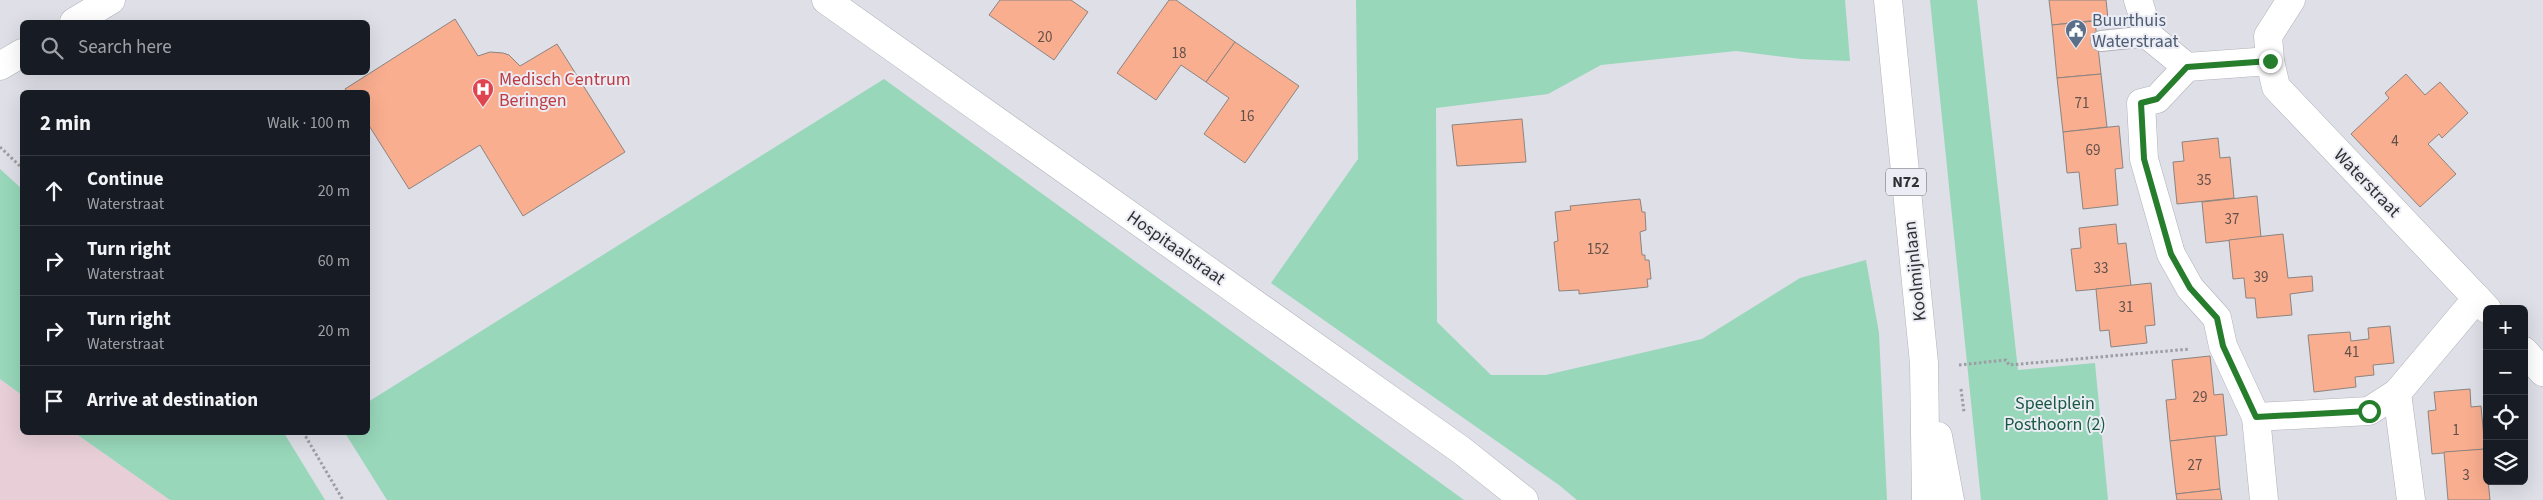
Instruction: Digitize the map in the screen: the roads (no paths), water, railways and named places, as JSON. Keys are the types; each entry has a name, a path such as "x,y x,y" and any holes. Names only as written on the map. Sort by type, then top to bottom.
{"street":[{"path":"77,20 111,0"},
{"name":"Hospitaalstraat","path":"826,0 1461,450 1524,500"},
{"name":"Koolmijnlaan","path":"1888,0 1924,364 1926,500"},
{"path":"2138,0 2149,36 2187,67"},
{"name":"Waterstraat","path":"2256,417 2369,411 2397,393 2482,304 2276,87 2270,61 2268,36 2291,0"},
{"path":"0,66 20,54"},
{"path":"2264,500 2256,417 2223,346 2217,318 2190,288 2171,254 2144,159 2141,103 2157,99 2187,67 2270,61"},
{"path":"2528,355 2543,372"},
{"name":"Koolmijnlaan","path":"1924,364 1950,500"},
{"path":"2397,393 2411,500"}],"lane":[{"path":"2101,41 2149,36"}],"place":[{"name":"Buurthuis Waterstraat","path":"2076,49"},
{"name":"Medisch Centrum Beringen","path":"483,108"}],"park label":[{"name":"Speelplein Posthoorn (2)","path":"2055,413"}]}
